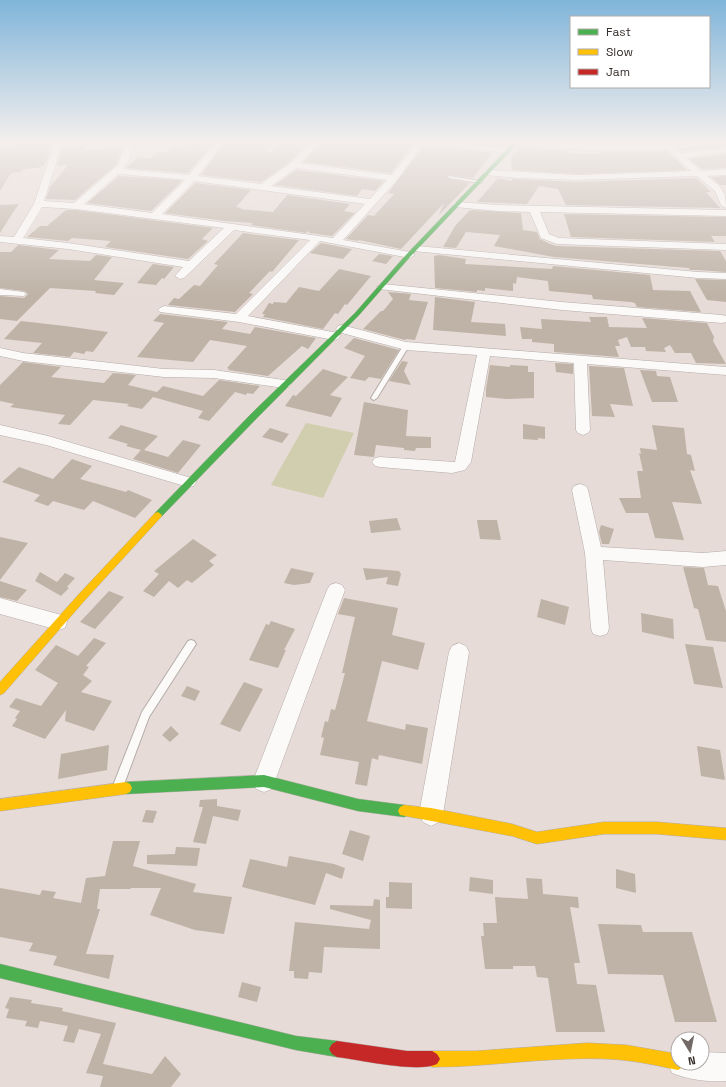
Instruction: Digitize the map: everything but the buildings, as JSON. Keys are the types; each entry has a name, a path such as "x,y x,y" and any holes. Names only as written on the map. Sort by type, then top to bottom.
{"street":[{"path":"17,240 27,226 39,204 43,193"},
{"path":"76,206 92,193"},
{"path":"155,216 177,193"},
{"path":"299,193 372,202"},
{"path":"337,240 381,193"},
{"path":"0,690 58,622 188,482 284,384 338,333 383,287 470,193"},
{"path":"720,193 726,205"},
{"path":"39,204 76,206 155,216 337,240 414,252 726,276"},
{"path":"458,205 534,209 726,213"},
{"path":"534,209 545,236 557,241 726,247"},
{"path":"180,276 232,226"},
{"path":"0,238 191,265"},
{"path":"239,318 318,238"},
{"path":"383,287 562,306 722,319"},
{"path":"0,292 20,294"},
{"path":"164,310 239,318 338,333 406,346 726,371"},
{"path":"0,352 23,357 164,373 214,374 284,384"},
{"path":"380,462 452,468 460,466 463,462 484,353"},
{"path":"580,359 583,430"},
{"path":"0,430 48,441 188,482"},
{"path":"580,490 594,553 600,628"},
{"path":"594,553 703,560 726,558"},
{"path":"264,781 336,590"},
{"path":"0,606 58,622"},
{"path":"431,814 459,652"},
{"path":"0,805 118,788 264,781 358,805 431,814 512,830 537,838 604,828 658,828 726,834"},
{"path":"0,971 296,1043 407,1059 457,1060 566,1051 610,1051 670,1061"},
{"path":"710,1068 726,1067"}],"lane":[{"path":"374,398 406,346"},
{"path":"118,788 145,715 191,644"}],"shaded area":[{"path":"306,423 354,433 323,498 271,485"}],"traffic: fast":[{"path":"158,515 254,416 357,314 407,257 468,193"},
{"path":"126,788 264,781 358,805 404,811"},
{"path":"0,971 296,1043 337,1049"}],"traffic: slow":[{"path":"0,690 82,597 158,515"},
{"path":"0,805 126,788"},
{"path":"404,811 431,814 512,830 537,838 604,828 657,828 726,834"},
{"path":"432,1059 476,1058 565,1051 609,1051 644,1055 670,1060"}],"traffic: jam":[{"path":"337,1049 407,1059 432,1059"}]}
